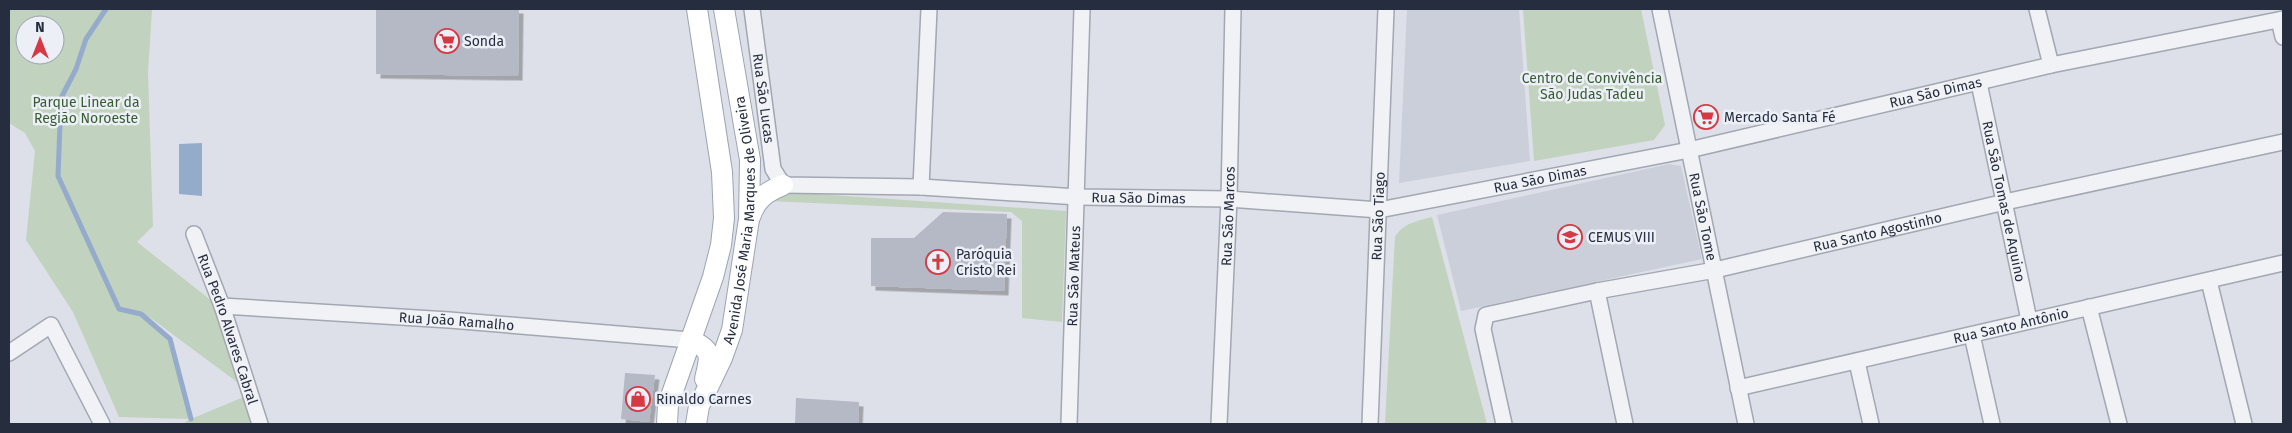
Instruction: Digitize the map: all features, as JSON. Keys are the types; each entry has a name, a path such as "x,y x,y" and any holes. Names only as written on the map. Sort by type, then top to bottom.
{"main road":[{"name":"Avenida José Maria Marques de Oliveira","path":"667,424 668,405 713,277 721,245 724,218 722,172 697,9"},
{"name":"Avenida José Maria Marques de Oliveira","path":"697,415 732,330 749,219 750,162 724,9"},
{"path":"750,162 768,179 783,185"},
{"path":"749,219 753,208 763,195 783,185"},
{"path":"690,340 706,348 710,357 697,415"}],"street":[{"name":"Rua São Lucas","path":"752,9 773,169 783,185"},
{"path":"921,187 929,9"},
{"name":"Rua São Mateus","path":"1069,424 1078,197 1082,9"},
{"name":"Rua São Marcos","path":"1219,424 1230,199 1233,9"},
{"name":"Rua São Tiago","path":"1370,424 1379,210 1381,96 1386,9"},
{"name":"Rua São Tome","path":"1660,9 1746,424"},
{"path":"2037,9 2051,65"},
{"name":"Rua São Dimas","path":"783,185 921,187 1078,197 1230,199 1379,210 1688,150 2051,65 2281,19"},
{"path":"2281,19 2283,37"},
{"name":"Rua São Tomas de Aquino","path":"1979,83 2028,320"},
{"name":"Rua Santo Agostinho","path":"1504,424 1483,329 1486,315 1597,291 1715,270 2005,202 2283,142"},
{"name":"Rua Pedro Alvares Cabral","path":"194,234 222,306 260,424"},
{"name":"Rua Santo Antônio","path":"1738,388 2283,263"},
{"path":"2209,281 2244,424"},
{"path":"1597,291 1625,424"},
{"name":"Rua João Ramalho","path":"222,306 449,320 690,340"},
{"path":"2089,308 2119,424"},
{"path":"9,353 51,325 102,424"},
{"path":"1972,335 1992,424"},
{"path":"1857,362 1871,424"}],"shaded area":[{"path":"1407,9 1519,9 1530,161 1399,183"},
{"name":"CEMUS VIII","path":"1669,164 1681,166 1702,259 1461,311 1437,215"}],"green space":[{"name":"Parque Linear da Região Noroeste","path":"9,9 152,9 148,72 153,226 137,242 217,305 241,385 148,316 170,339 191,419 246,396 256,424 183,424 190,419 119,417 73,312 26,240 35,151 25,133 9,123"},
{"name":"Centro de Convivência São Judas Tadeu","path":"1523,9 1641,9 1665,125 1654,140 1534,161"},
{"path":"773,191 1066,211 1062,322 1022,318 1022,221 1011,212 769,201"},
{"path":"1432,217 1487,424 1385,424 1395,237 1398,232 1416,221"}],"water":[{"path":"202,143 202,196 179,194 179,144"}],"building":[{"name":"Sonda","path":"376,9 519,9 518,76 376,74"},
{"name":"Paróquia Cristo Rei","path":"943,212 1007,214 1004,291 871,286 871,238 914,238"},
{"name":"Rinaldo Carnes","path":"625,373 655,375 649,422 621,419"},
{"path":"796,398 859,402 858,424 795,424"}],"waterway":[{"path":"106,9 86,39 76,69 61,98 58,176 119,309 141,314 170,339 191,419"}],"place":[{"name":"Sonda","path":"447,41"},
{"name":"Mercado Santa Fé","path":"1706,117"},
{"name":"CEMUS VIII","path":"1570,237"},
{"name":"Paróquia Cristo Rei","path":"938,262"},
{"name":"Rinaldo Carnes","path":"638,399"}]}
